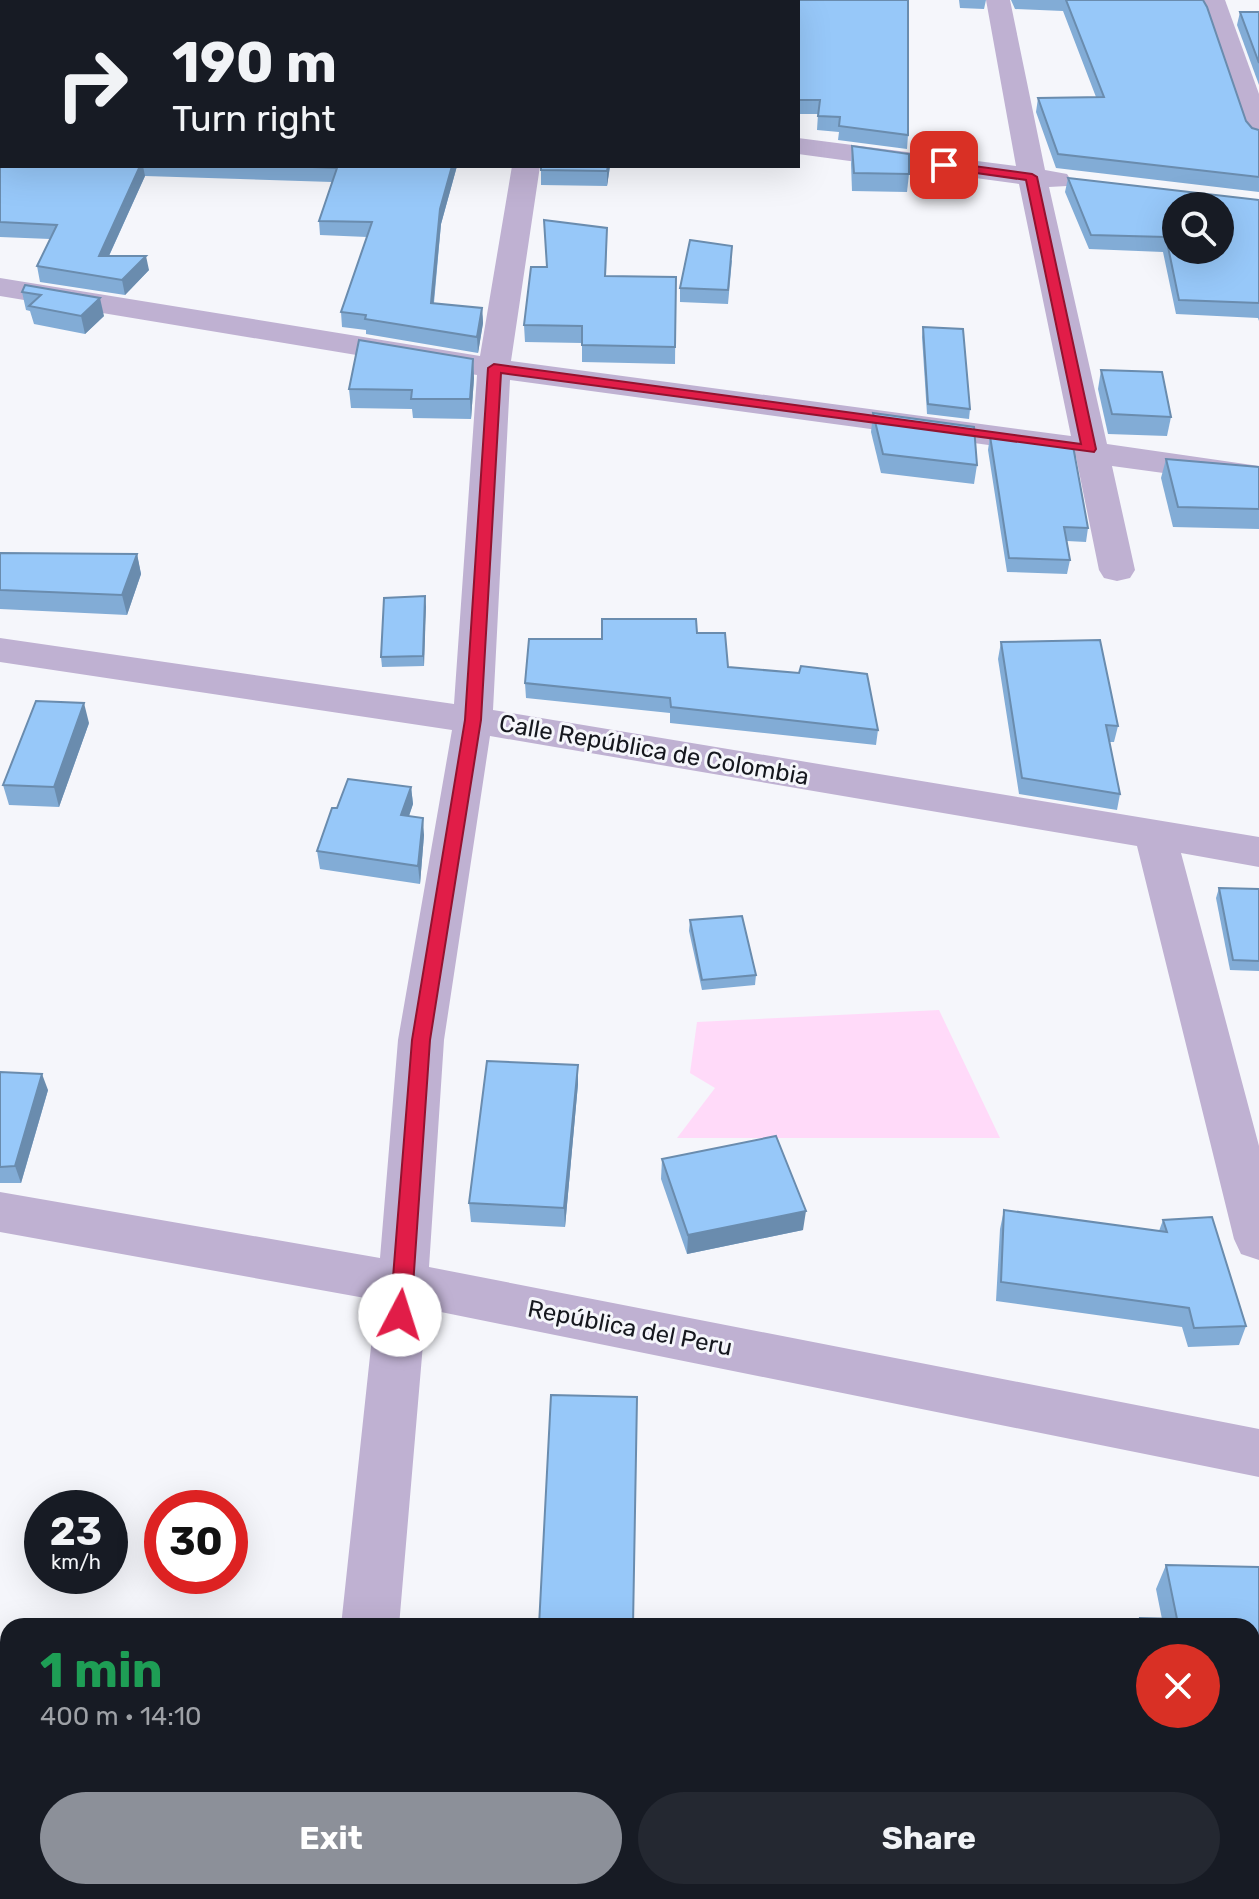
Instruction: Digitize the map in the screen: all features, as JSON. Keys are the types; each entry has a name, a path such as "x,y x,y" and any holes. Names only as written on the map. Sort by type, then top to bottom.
{"street":[{"path":"998,0 1032,177 1117,570"},
{"path":"1213,0 1259,133"},
{"path":"800,146 1077,182"},
{"path":"371,1618 403,1283 421,1040 473,720 494,368 526,168"},
{"path":"0,287 494,368 1089,449 1111,456 1259,476"},
{"name":"Calle República de Colombia","path":"0,650 473,720 1259,852"},
{"path":"1155,834 1259,1239"},
{"name":"República del Peru","path":"0,1212 403,1283 1259,1453"}],"shaded area":[{"path":"939,1010 1000,1138 677,1138 715,1088 690,1073 697,1022"}],"building":[{"path":"800,0 908,0 908,135 839,126 840,117 818,116 820,100 800,100"},
{"path":"1066,0 1203,0 1246,121 1259,130 1259,177 1058,154 1038,98 1104,97"},
{"path":"1240,12 1259,12 1259,63"},
{"path":"852,146 909,154 909,174 854,173"},
{"path":"0,168 139,168 99,256 146,256 122,280 37,266 57,225 0,222"},
{"path":"337,168 451,168 440,209 431,303 482,308 477,337 365,319 366,315 341,312 372,222 319,221"},
{"path":"541,168 608,168 607,171"},
{"path":"1068,178 1190,192 1162,192 1162,237 1091,235"},
{"path":"1234,197 1259,200 1259,303 1179,300 1172,264 1234,264"},
{"path":"544,220 607,228 605,276 676,277 675,347 582,345 582,326 524,325 531,267 547,267"},
{"path":"690,240 732,246 728,290 680,288"},
{"path":"25,285 100,298 81,316 29,306 41,295 22,292"},
{"path":"923,327 963,329 970,409 928,404"},
{"path":"359,340 473,359 470,399 411,399 412,390 349,389"},
{"path":"1101,370 1162,372 1171,417 1112,414"},
{"path":"873,413 974,427 977,465 883,454"},
{"path":"990,436 1073,446 1088,528 1064,527 1070,560 1009,558"},
{"path":"1166,459 1259,467 1259,509 1178,507"},
{"path":"0,553 137,554 122,595 0,590"},
{"path":"425,596 423,656 381,657 384,598"},
{"path":"602,619 696,619 697,633 725,633 728,667 799,673 801,666 867,674 878,730 671,707 670,698 525,683 529,639 602,639"},
{"path":"1100,640 1118,726 1106,725 1120,794 1022,778 1001,642"},
{"path":"36,701 84,703 54,787 3,785"},
{"path":"348,779 411,787 401,815 423,818 418,866 317,851 332,808 337,808"},
{"path":"1219,888 1259,889 1259,961 1233,960"},
{"path":"742,916 756,975 702,980 690,920"},
{"path":"487,1061 578,1065 564,1208 469,1203"},
{"path":"0,1072 42,1074 15,1166 0,1167"},
{"path":"776,1136 806,1211 688,1235 662,1159"},
{"path":"1004,1210 1167,1232 1163,1220 1212,1217 1246,1326 1194,1328 1189,1308 1001,1282"},
{"path":"551,1395 637,1397 633,1618 539,1618"},
{"path":"1166,1565 1259,1567 1259,1618 1177,1618"}],"route":[{"path":"400,1315 421,1040 473,720 494,368 1089,449 1032,177 944,165"}]}
